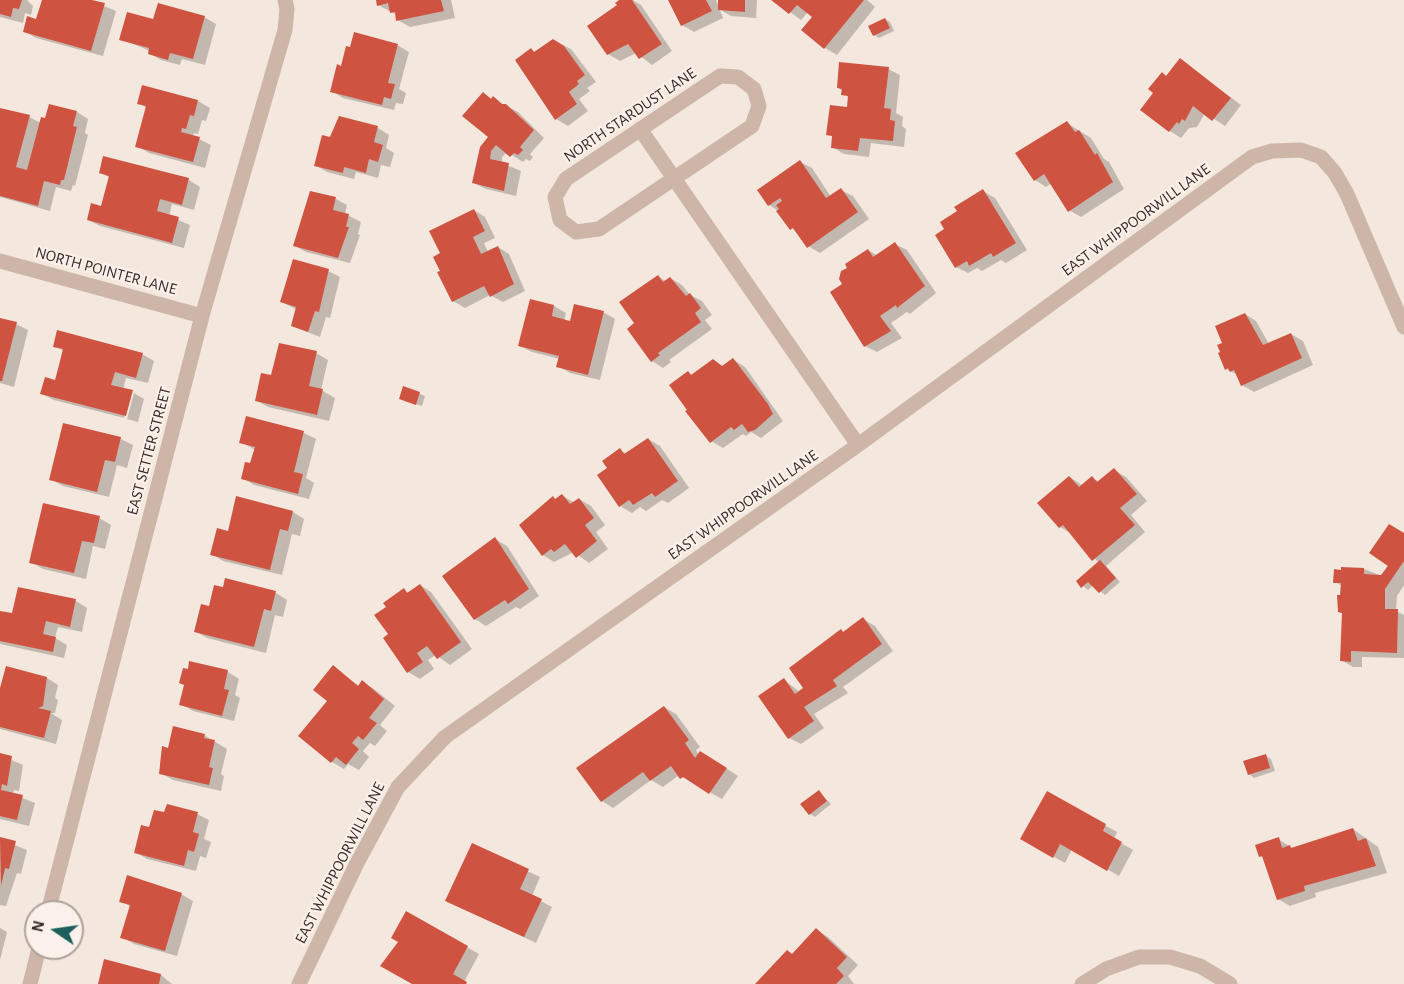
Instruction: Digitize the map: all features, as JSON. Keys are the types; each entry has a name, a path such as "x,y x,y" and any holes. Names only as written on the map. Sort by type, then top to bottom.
{"street":[{"name":"EAST SETTER STREET","path":"51,900 202,316 285,30 287,9 285,0"},
{"name":"NORTH STARDUST LANE","path":"720,76 738,77 754,89 759,106 752,126 599,229 576,232 560,220 555,197 566,179 640,129 720,76"},
{"path":"640,129 858,446"},
{"name":"EAST WHIPPOORWILL LANE","path":"299,984 356,865 398,787 445,737 858,446 1252,157 1272,151 1301,150 1321,158 1335,173 1347,194 1404,327"},
{"name":"NORTH POINTER LANE","path":"0,261 202,316"},
{"path":"1082,984 1106,969 1139,957 1170,957 1200,966 1230,984"},
{"path":"30,984 36,960"}],"building":[{"path":"0,0 22,0 19,9 13,8 11,17 0,14"},
{"path":"42,0 92,0 105,3 91,51 23,32 27,16 36,19"},
{"path":"376,0 441,0 444,11 396,21 395,12 390,13 388,3 377,6"},
{"path":"619,0 632,0 662,44 639,59 628,44 607,55 587,26 617,5 615,3"},
{"path":"668,0 706,0 712,11 681,26"},
{"path":"718,0 745,0 745,12 718,10"},
{"path":"771,0 864,0 824,49 801,30 812,17 797,5 789,14"},
{"path":"158,3 205,16 193,59 170,53 168,60 148,54 149,48 119,40 127,12 153,19"},
{"path":"885,18 890,28 873,36 868,26"},
{"path":"354,32 398,44 388,83 395,84 391,99 384,97 382,105 330,92 337,64 341,66 346,46 350,47"},
{"path":"553,39 564,46 585,75 569,92 577,104 555,120 515,60 531,48 534,52"},
{"path":"1180,58 1231,98 1212,121 1193,106 1185,121 1182,119 1179,124 1177,122 1169,132 1140,110 1153,93 1148,89 1162,72 1166,76"},
{"path":"839,62 889,67 884,108 891,109 890,120 895,121 893,141 860,138 858,151 831,148 832,136 826,135 830,105 847,107 848,96 841,95 842,89 837,88"},
{"path":"142,85 198,100 194,116 190,115 186,129 182,128 181,132 200,137 193,162 135,147 146,106 137,104"},
{"path":"483,92 491,99 493,96 502,104 506,104 534,130 520,147 523,150 518,155 514,153 510,157 496,145 491,151 490,159 509,163 504,191 472,183 480,147 488,137 462,116"},
{"path":"49,104 77,111 73,126 77,127 64,180 61,180 60,185 44,181 38,206 0,196 0,108 30,115 16,167 27,170 41,117 45,118"},
{"path":"339,116 378,126 374,142 383,145 378,162 369,159 366,173 344,167 343,173 314,166 322,135 330,137"},
{"path":"1067,121 1075,132 1079,130 1095,155 1097,153 1113,182 1068,212 1044,174 1034,181 1015,153"},
{"path":"103,156 189,178 182,205 160,199 157,211 179,217 172,243 87,220 91,203 101,206 109,176 99,173"},
{"path":"800,160 826,198 841,188 858,212 807,248 793,228 790,230 776,211 779,209 776,205 782,201 780,198 768,206 757,190"},
{"path":"983,189 1016,243 993,257 991,253 969,266 967,261 955,268 935,235 944,229 940,222 957,211 954,207"},
{"path":"310,191 336,197 333,210 349,214 346,227 349,227 338,258 293,246"},
{"path":"474,209 485,231 473,237 481,254 498,246 514,284 490,297 484,286 452,302 437,272 440,271 433,257 440,253 429,231"},
{"path":"895,242 925,286 897,308 896,305 880,316 891,331 864,347 830,292 842,284 839,279 841,271 847,268 845,264 868,249 873,257"},
{"path":"293,259 329,269 319,312 315,311 308,332 291,326 296,307 280,302"},
{"path":"658,275 663,282 670,277 686,296 690,293 701,308 695,313 701,322 658,353 660,355 651,362 627,329 634,323 619,302"},
{"path":"530,299 554,305 552,316 570,321 574,304 604,311 588,375 556,367 559,356 518,346"},
{"path":"1245,313 1263,345 1291,333 1302,358 1241,386 1234,370 1230,372 1228,368 1225,370 1217,345 1222,343 1215,326"},
{"path":"0,318 17,322 2,381 0,381"},
{"path":"57,330 143,353 136,378 115,372 111,385 133,390 126,416 40,394 45,377 55,380 59,365 63,349 53,347"},
{"path":"279,343 317,351 309,386 323,389 317,415 255,401 261,373 271,375"},
{"path":"733,358 773,414 755,430 748,432 742,424 734,430 731,427 710,443 685,411 687,410 669,385 688,371 691,375 713,359 722,366"},
{"path":"403,386 420,392 416,405 399,399"},
{"path":"246,416 304,431 294,472 303,474 298,494 241,479 245,462 250,463 255,447 239,443"},
{"path":"63,423 121,437 115,462 105,460 97,492 49,480"},
{"path":"648,438 678,481 655,497 652,493 633,505 629,500 619,507 597,475 607,468 602,461 620,448 624,454"},
{"path":"1114,468 1137,494 1120,508 1135,525 1092,561 1063,525 1059,528 1037,503 1069,476 1079,487 1092,476 1097,482"},
{"path":"562,494 570,504 579,498 594,518 585,525 597,541 576,558 565,544 554,552 551,549 542,556 519,525 553,496 555,499"},
{"path":"236,496 293,511 288,531 280,529 270,570 210,555 217,528 228,531"},
{"path":"43,503 100,516 94,543 82,541 74,573 29,563"},
{"path":"1389,524 1404,533 1404,561 1385,589 1385,609 1398,609 1397,653 1351,651 1351,662 1340,661 1342,613 1338,612 1337,595 1340,595 1341,583 1333,583 1334,569 1364,568 1364,574 1381,575 1388,566 1369,553"},
{"path":"495,537 529,589 508,604 505,600 474,620 442,576"},
{"path":"1100,560 1116,578 1099,593 1088,582 1081,588 1076,581"},
{"path":"225,578 276,591 271,611 264,609 254,647 194,632 201,604 209,606 214,585 223,587"},
{"path":"420,584 461,642 437,659 427,646 417,653 423,662 407,673 383,638 388,634 374,615 386,607 383,603 404,588 407,593"},
{"path":"18,587 76,599 70,627 46,621 43,634 56,637 53,652 0,641 0,611 12,613"},
{"path":"863,617 882,644 833,680 837,686 804,707 814,721 788,739 758,696 784,678 795,694 803,688 789,668 841,629 843,632"},
{"path":"189,661 228,670 224,689 229,690 222,716 179,705 184,685 179,683 183,668 188,669"},
{"path":"333,665 358,686 362,680 384,699 369,718 377,723 363,740 358,736 352,743 359,749 346,765 336,757 331,763 298,736 327,701 313,690"},
{"path":"6,666 47,677 43,706 38,708 51,711 44,738 0,727 0,688"},
{"path":"664,706 689,740 685,743 695,758 700,751 727,768 709,794 683,777 680,779 671,766 650,781 643,772 601,802 576,768"},
{"path":"173,726 205,734 204,738 215,740 209,767 213,768 209,785 159,774 162,746 168,748"},
{"path":"0,753 12,756 7,786 2,784 1,790 23,795 17,820 0,816"},
{"path":"1266,754 1270,768 1248,775 1243,761"},
{"path":"819,790 827,801 809,815 800,804"},
{"path":"1047,791 1106,824 1103,831 1122,842 1107,871 1060,844 1053,858 1020,839"},
{"path":"167,804 198,812 193,832 199,834 194,852 188,850 184,866 134,853 141,825 149,827 154,810 164,812"},
{"path":"1353,828 1358,841 1366,838 1376,866 1304,886 1305,891 1277,900 1262,856 1259,857 1255,845 1279,837 1282,848 1290,845 1291,848"},
{"path":"0,837 16,841 9,869 5,868 1,886"},
{"path":"472,843 529,869 520,889 542,899 524,937 445,901"},
{"path":"127,875 182,893 165,951 120,938 130,905 119,902"},
{"path":"406,911 468,946 453,974 467,982 466,984 412,984 380,966 398,942 391,938"},
{"path":"816,928 847,957 837,968 844,976 836,984 755,984 787,950 792,954"},
{"path":"104,959 161,974 159,984 98,984"}]}
